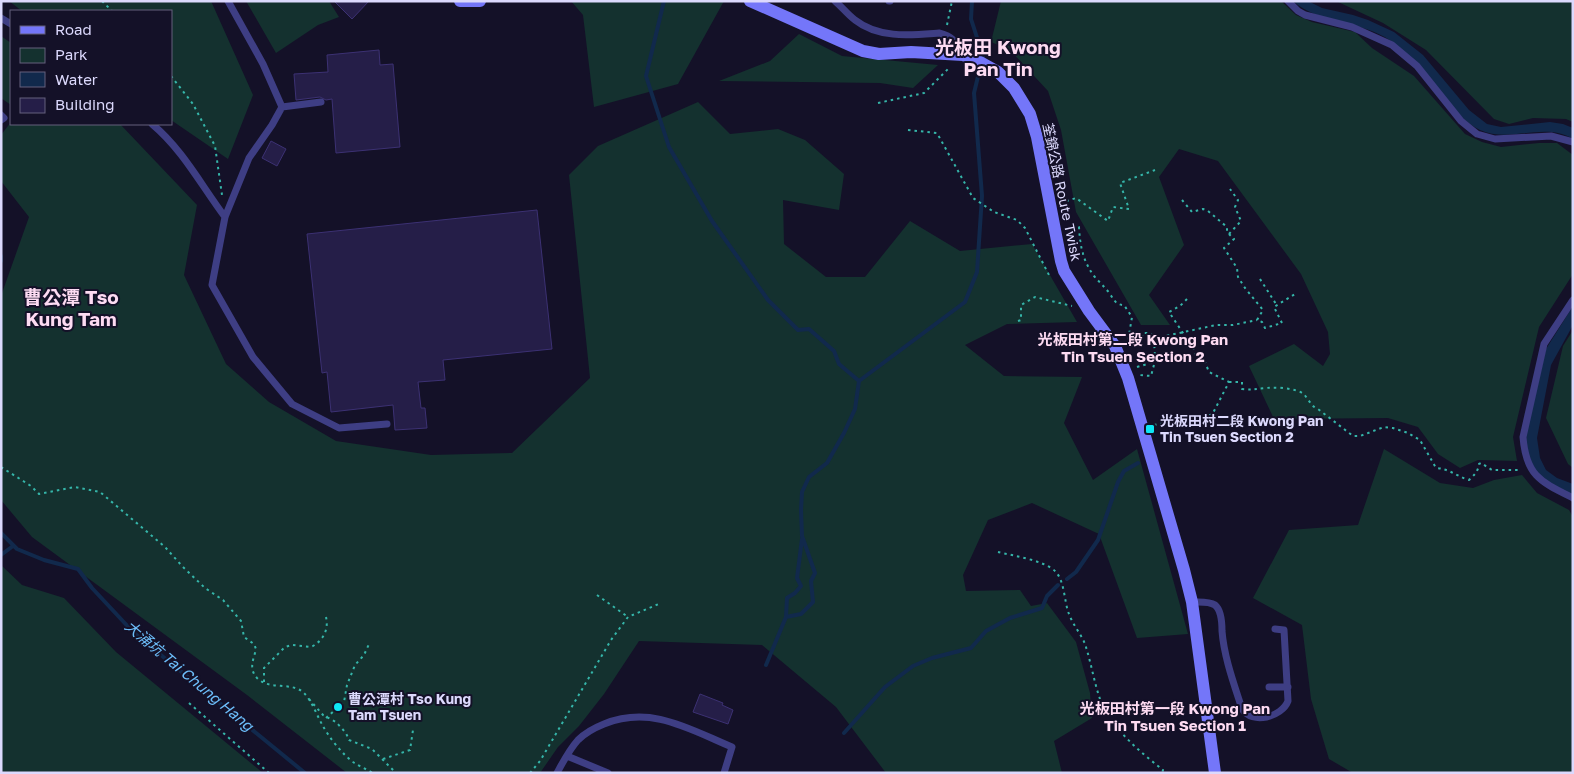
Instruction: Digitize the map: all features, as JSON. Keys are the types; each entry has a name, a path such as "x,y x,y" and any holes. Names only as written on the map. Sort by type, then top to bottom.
{"main road":[{"path":"460,1 480,1"},
{"name":"荃錦公路 Route Twisk","path":"750,1 863,51 879,54 911,52 963,55 998,72 1014,88 1030,114 1037,137 1064,271 1089,311 1115,346 1125,371 1192,602 1214,773"}],"lane":[{"path":"228,1 264,64 282,107"},
{"path":"835,1 857,21 885,33 900,35 945,34 951,37 958,45 963,55"},
{"path":"1288,1 1305,15 1352,27 1392,45 1417,66 1461,121 1477,134 1495,139 1551,136 1573,142"},
{"path":"282,107 321,102"},
{"path":"282,107 249,158 225,217 212,285 254,357 292,404 339,428 387,424"},
{"path":"1,115 4,118 1,120"},
{"path":"153,125 168,137 225,217"},
{"path":"1573,300 1544,344 1523,437 1524,450 1531,470 1545,485 1573,498"},
{"path":"1192,602 1208,602 1215,605 1218,609 1222,626 1223,645 1243,712 1249,716 1264,717 1281,712 1288,701 1284,630 1275,629"},
{"path":"1269,687 1288,687"},
{"path":"557,773 578,740 598,726 615,719 632,716 652,717 679,725 732,747 724,773"},
{"path":"567,756 608,773"}],"path":[{"path":"102,1 111,10"},
{"path":"945,34 952,1"},
{"path":"878,103 924,93 963,55"},
{"path":"172,77 193,104 215,146 225,217"},
{"path":"908,130 937,133 973,198 994,212 1017,220 1025,228 1049,275 1064,271"},
{"path":"1051,214 1064,213 1064,202 1076,198 1108,221 1113,207 1129,209 1120,183 1155,170"},
{"path":"1228,234 1241,221 1235,207 1238,200 1230,189"},
{"path":"1182,200 1192,212 1203,209 1208,211 1227,228 1226,232 1234,239 1224,248 1237,268 1238,277 1263,310 1257,320"},
{"path":"1056,231 1079,228 1080,247 1094,277 1111,295 1112,300 1120,305 1124,305 1132,317 1128,341"},
{"path":"1260,279 1277,304"},
{"path":"1115,346 1142,337 1143,334 1150,334 1154,337 1216,325 1233,325 1257,320 1262,322 1265,328 1282,323 1274,307 1296,294"},
{"path":"1018,321 1021,320 1021,304 1035,297 1089,311"},
{"path":"1186,299 1180,306 1169,312 1195,351 1196,358 1205,362 1209,372 1229,382 1242,382 1242,389 1280,388 1300,391 1314,408 1318,409 1353,436 1360,436 1384,427 1408,433 1420,440 1436,468 1450,470 1458,477 1468,480 1475,475 1479,469 1479,464 1492,470 1531,470"},
{"path":"1151,376 1155,361 1154,337"},
{"path":"1125,371 1155,361"},
{"path":"1203,420 1213,412 1229,382"},
{"path":"1142,429 1187,418 1211,421"},
{"path":"1,467 31,486 39,494 75,488 100,492 165,546 205,588 223,600 241,621 244,637 254,644 256,649 252,665 258,679 272,685 303,691 324,729 352,762 374,773 385,773"},
{"path":"998,552 1045,565 1057,573 1061,580 1064,601 1069,617 1085,644 1102,703 1118,728 1142,754 1163,770 1162,773"},
{"path":"597,595 628,617"},
{"path":"530,773 540,761 610,640 628,617 661,603"},
{"path":"264,682 264,668 285,647 292,645 311,647 320,640 326,628 326,617"},
{"path":"326,718 344,702 347,685 355,666 364,655 369,644"},
{"path":"307,697 326,718 336,722 346,733 349,740 372,749 396,773"},
{"path":"189,703 269,773"},
{"path":"383,759 410,750 413,730"}],"green space":[{"path":"9,1 211,1 253,95 228,159 172,121 172,10 21,10"},
{"path":"246,1 329,1 339,17 318,25 276,53"},
{"path":"571,1 724,1 678,84 594,107 583,15"},
{"path":"1001,1 1281,1 1296,15 1312,22 1355,32 1372,48 1414,76 1465,134 1482,142 1501,147 1557,143 1573,155 1573,274 1539,327 1513,437 1517,461 1478,460 1460,468 1438,454 1418,427 1388,418 1274,419 1249,366 1294,344 1323,366 1330,354 1328,332 1301,274 1218,161 1179,149 1159,177 1184,245 1149,295 1170,325 1141,325 1076,212 1061,130 1048,91 1010,50 991,42"},
{"path":"1336,1 1573,1 1573,122 1566,119 1533,118 1509,124 1494,119 1426,50 1383,23"},
{"path":"799,34 842,56 938,65 913,88 880,83 719,81 770,61"},
{"path":"1,36 10,42 10,104 1,98"},
{"path":"698,102 730,134 778,129 805,140 844,174 839,210 783,200 784,244 826,277 865,277 910,221 960,251 1032,244 1077,322 1007,324 965,345 1004,376 1082,377 1064,423 1093,480 1137,449 1188,634 1137,638 1099,534 1032,503 988,520 963,575 966,591 1020,590 1031,606 1047,603 1076,642 1090,693 1092,718 1054,741 1062,773 886,773 836,707 762,645 639,641 604,694 579,726 558,747 540,773 347,773 247,695 32,537 1,500 1,296 29,217 1,181 1,135 10,123 10,125 121,125 197,205 184,275 226,364 269,402 336,441 431,455 512,453 590,378 569,175 598,146"},
{"path":"1573,330 1573,468 1568,464 1546,418 1563,346"},
{"path":"1384,449 1440,483 1473,488 1494,480 1522,475 1537,493 1569,510 1573,517 1573,773 1353,773 1329,759 1311,699 1302,625 1253,598 1289,530 1358,525"},
{"path":"1,565 22,585 64,598 116,652 263,773 1,773"}],"water":[{"path":"1293,1 1308,1 1322,8 1368,20 1394,32 1423,55 1469,110 1487,124 1501,127 1550,122 1563,124 1573,128 1573,139 1562,134 1550,132 1503,135 1491,134 1480,130 1471,125 1452,108 1391,41 1367,29 1315,14"},
{"path":"1573,306 1573,325 1551,365 1537,438 1540,458 1546,470 1557,478 1573,484 1573,495 1547,482 1534,469 1527,451 1526,435 1546,349"}],"building":[{"path":"334,1 369,1 352,19"},
{"path":"379,50 380,65 393,64 400,147 336,153 332,99 326,100 320,97 296,100 294,74 328,72 327,55"},
{"path":"271,141 286,149 277,166 262,158"},
{"path":"537,210 552,349 443,360 445,380 418,382 421,408 425,408 427,428 395,430 393,405 331,412 327,372 322,373 307,234"},
{"path":"700,694 723,703 722,705 733,710 728,724 693,712"}],"waterway":[{"path":"664,1 646,76 669,147 712,221 768,300 798,330 809,329 834,351 839,364 859,381"},
{"path":"766,665 786,617 801,614 813,602 811,581 815,573 802,536 802,492 809,477 827,463 844,433 855,409 859,381 965,302 977,272 982,196 974,93 983,56 971,19 972,1"},
{"name":"大涌坑 Tai Chung Hang","path":"1,256 1,261"},
{"path":"1067,579 1076,572 1098,540 1118,482 1124,471 1138,463"},
{"name":"大涌坑 Tai Chung Hang","path":"1,533 17,549 44,560 78,569 92,588 134,633 305,773"},
{"path":"786,617 787,598 801,586 797,578 802,539"},
{"path":"1,555 13,546"},
{"path":"844,733 885,687 913,666 932,658 971,648 986,631 1010,618 1042,608 1047,596 1058,585"}],"place":[{"name":"光板田村二段 Kwong Pan Tin Tsuen Section 2","path":"1150,429"},
{"name":"曹公潭村 Tso Kung Tam Tsuen","path":"338,707"}],"district":[{"name":"光板田 Kwong Pan Tin","path":"998,58"},
{"name":"曹公潭 Tso Kung Tam","path":"71,308"},
{"name":"光板田村第二段 Kwong Pan Tin Tsuen Section 2","path":"1133,348"},
{"name":"光板田村第一段 Kwong Pan Tin Tsuen Section 1","path":"1175,718"}]}
